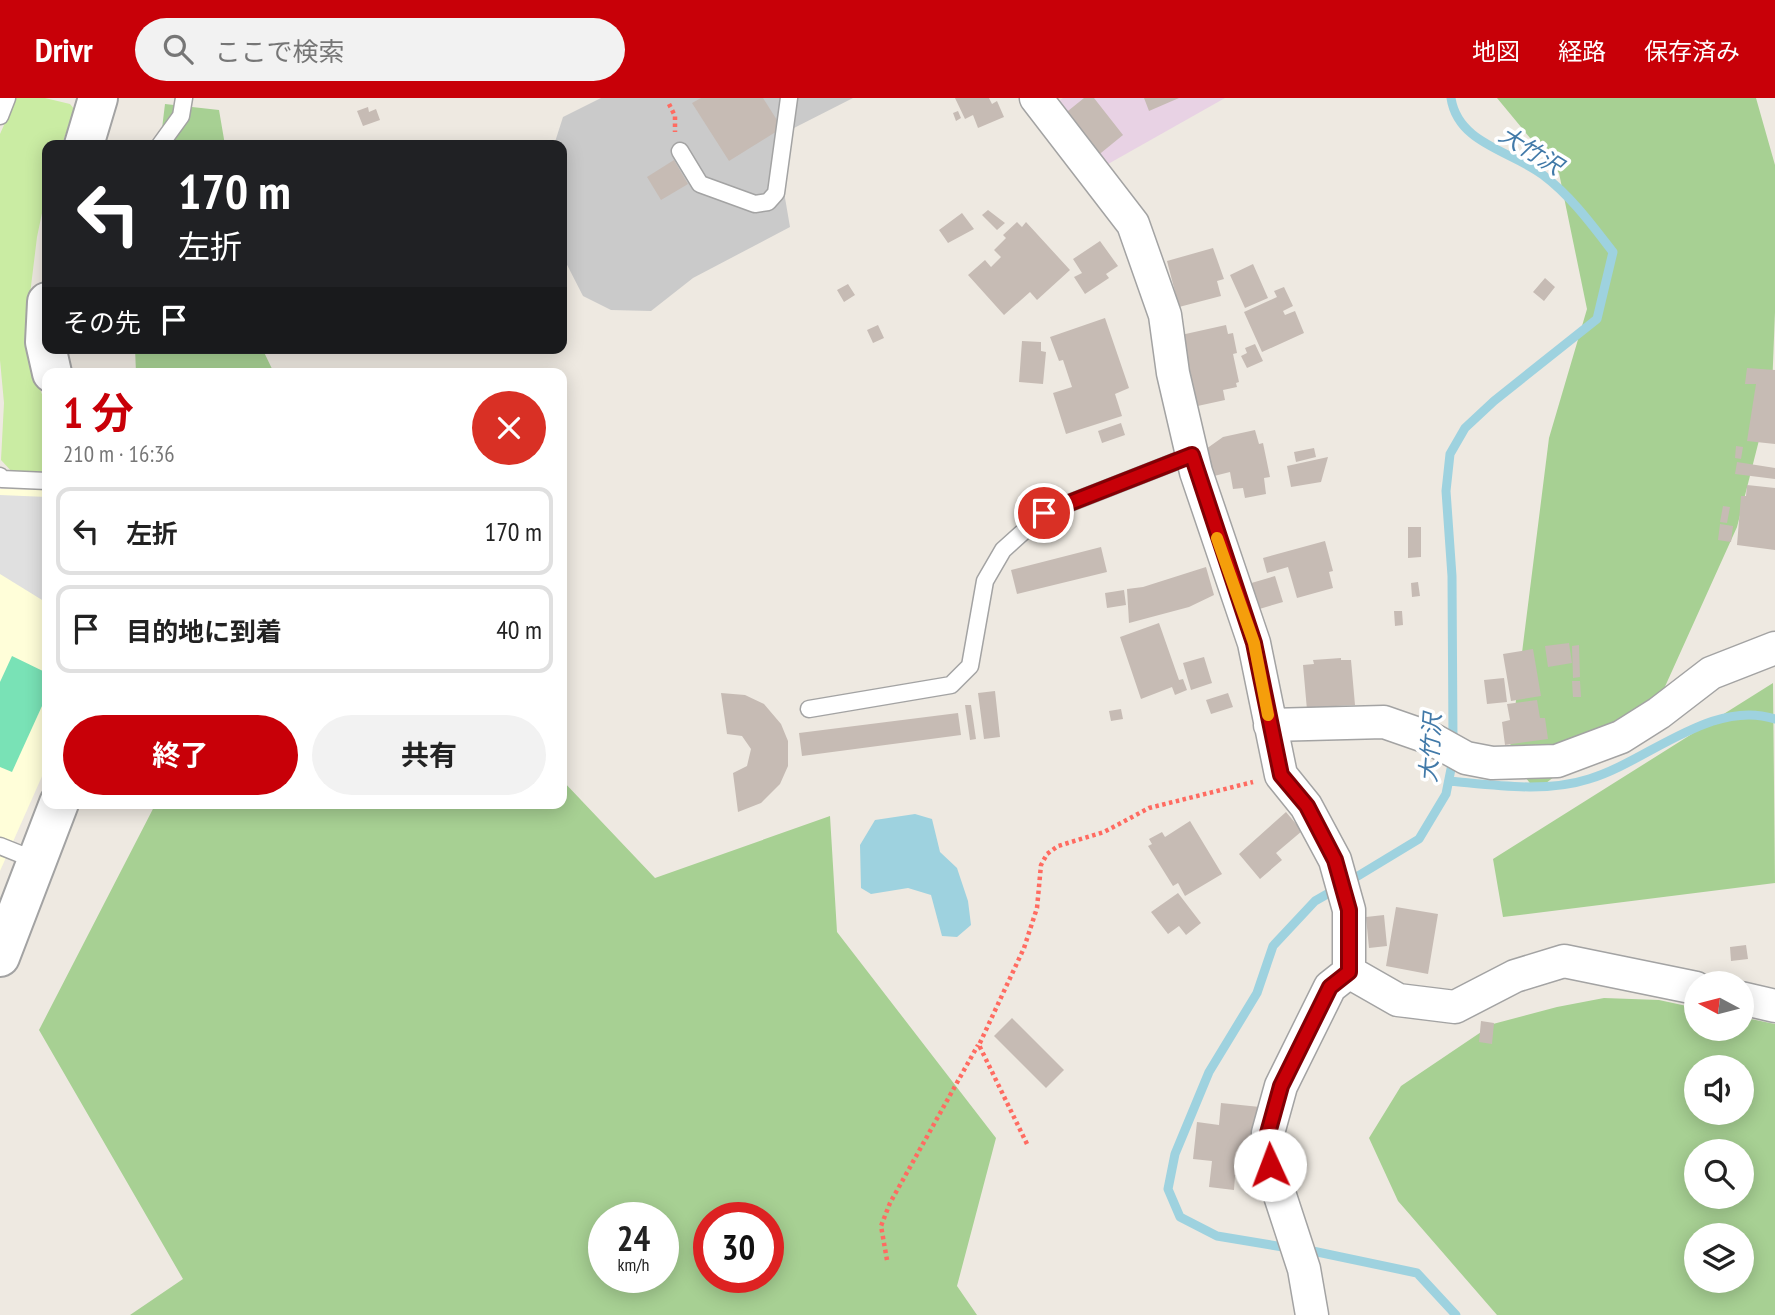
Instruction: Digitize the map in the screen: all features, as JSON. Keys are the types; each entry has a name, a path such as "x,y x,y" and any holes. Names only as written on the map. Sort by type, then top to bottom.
{"street":[{"path":"1036,98 1133,224 1165,315 1173,373 1192,455 1254,643 1281,775 1307,806 1335,860 1349,910 1349,972"},
{"path":"85,140 93,101"},
{"path":"1270,725 1384,722 1430,738 1466,758 1492,763 1557,761 1621,737 1711,673 1775,648"},
{"path":"0,957 56,809"},
{"path":"1349,972 1398,1000 1455,1007 1515,976 1564,961 1684,986"},
{"path":"1312,1315 1304,1269 1270,1165 1268,1133 1273,1109 1330,987 1349,972"},
{"path":"1754,1001 1775,1006"}],"lane":[{"path":"0,116 6,98"},
{"path":"164,140 181,116 184,98"},
{"path":"680,151 700,184 755,204 768,202 776,193 789,98"},
{"path":"809,709 951,685 970,666 985,581 1003,550 1044,513 1192,455"},
{"path":"0,476 2,479 42,481"},
{"path":"0,846 35,860"}],"path":[{"path":"887,1260 881,1226 890,1203 979,1045 1024,948 1037,908 1041,865 1047,854 1058,846 1104,832 1149,808 1281,775"},
{"path":"979,1045 1027,1144"}],"shaded area":[{"path":"601,98 853,98 792,129 784,192 790,227 693,278 651,311 611,310 583,296 567,265 567,140 556,140 563,117"},
{"path":"1063,98 1225,98 1101,168 1051,106"},
{"path":"0,489 42,490 42,776 0,871"},
{"path":"0,495 42,497 42,600 0,574"}],"green space":[{"path":"16,98 45,98 70,104 74,109 64,140 42,140 42,213 26,327 30,366 42,394 42,471 14,474 1,460 4,403 0,360 0,134"},
{"path":"1497,98 1756,98 1775,165 1772,389 1737,527 1663,691 1536,791 1509,756 1549,438 1587,309 1559,173"},
{"path":"165,104 219,110 224,140 161,140"},
{"path":"135,354 265,354 272,368 136,368"},
{"path":"12,656 42,671 42,706 12,772 0,767 0,682"},
{"path":"1773,683 1775,883 1503,917 1493,859"},
{"path":"567,785 655,878 830,816 837,932 996,1138 957,1286 977,1315 130,1315 183,1279 39,1030 153,809 567,809"},
{"path":"1604,998 1659,1000 1684,1005 1684,1041 1754,1041 1754,1020 1775,1024 1775,1315 1497,1315 1398,1201 1369,1138 1401,1086 1493,1024"}],"water":[{"path":"915,814 932,819 940,852 957,868 968,901 971,925 957,937 942,936 931,895 908,888 871,894 861,888 860,845 875,820"}],"building":[{"path":"701,98 763,98 782,128 729,161 692,103"},
{"path":"955,98 989,98 992,104 997,101 1004,117 978,128 973,115 965,119"},
{"path":"1084,98 1094,98 1123,135 1096,157 1063,115"},
{"path":"1144,98 1179,98 1149,111"},
{"path":"368,107 369,112 376,109 380,120 363,126 357,111"},
{"path":"958,111 961,118 956,121 953,113"},
{"path":"674,160 688,184 661,200 647,177"},
{"path":"988,210 1005,223 997,230 982,215"},
{"path":"962,213 974,229 948,243 939,230"},
{"path":"1017,222 1022,227 1026,222 1070,270 1037,300 1030,292 1004,315 968,275 985,260 991,267 1001,257 994,250 1006,238 1003,235"},
{"path":"1100,241 1118,266 1106,274 1109,278 1085,294 1074,277 1082,273 1073,259"},
{"path":"1213,248 1224,279 1217,281 1221,296 1179,307 1167,261"},
{"path":"1253,264 1268,298 1245,308 1230,275"},
{"path":"1545,278 1555,287 1544,301 1533,292"},
{"path":"848,284 855,295 844,302 837,290"},
{"path":"1284,287 1293,306 1283,311 1285,315 1295,311 1304,333 1262,352 1244,312 1277,297 1274,291"},
{"path":"1105,318 1129,388 1115,394 1122,416 1066,434 1053,393 1072,387 1063,360 1059,361 1050,337"},
{"path":"878,325 884,338 873,343 867,330"},
{"path":"1226,325 1228,334 1233,333 1237,353 1233,354 1239,382 1236,383 1237,387 1223,390 1225,400 1193,407 1181,335"},
{"path":"1022,341 1041,342 1041,351 1046,352 1043,384 1019,382"},
{"path":"1255,344 1263,361 1247,368 1241,356 1247,353 1245,348"},
{"path":"1747,368 1775,370 1775,444 1747,441 1756,384 1745,384"},
{"path":"1121,423 1125,435 1102,443 1098,431"},
{"path":"1255,430 1259,444 1263,443 1270,477 1264,478 1266,494 1245,498 1243,488 1233,489 1230,472 1214,476 1206,449 1223,437"},
{"path":"1736,446 1743,447 1741,459 1735,458"},
{"path":"1314,448 1316,457 1296,462 1294,452"},
{"path":"1328,457 1321,482 1291,487 1287,466"},
{"path":"1737,462 1775,468 1775,479 1735,474"},
{"path":"1747,485 1775,488 1775,550 1737,545 1741,496 1746,496"},
{"path":"1723,506 1730,507 1727,523 1720,522"},
{"path":"1720,524 1733,526 1731,542 1718,540"},
{"path":"1408,527 1421,527 1421,557 1408,558"},
{"path":"1325,541 1333,571 1329,572 1333,588 1297,598 1288,567 1267,573 1263,558"},
{"path":"1101,547 1107,572 1017,594 1011,570"},
{"path":"1206,567 1214,595 1189,607 1129,623 1127,589 1143,587"},
{"path":"1275,576 1283,602 1256,610 1248,584"},
{"path":"1418,582 1420,596 1412,597 1411,583"},
{"path":"1124,590 1126,605 1107,608 1105,593"},
{"path":"1394,611 1402,611 1403,625 1395,626"},
{"path":"1159,623 1179,680 1183,679 1187,690 1175,695 1172,687 1141,699 1120,637"},
{"path":"1569,643 1572,663 1548,667 1545,646"},
{"path":"1579,645 1580,677 1573,678 1572,646"},
{"path":"1533,649 1541,696 1511,701 1503,654"},
{"path":"1204,657 1212,683 1191,690 1183,663"},
{"path":"1313,660 1351,660 1355,705 1336,706 1336,714 1307,710 1303,665 1314,664"},
{"path":"1504,678 1507,702 1487,704 1484,680"},
{"path":"1572,681 1580,681 1581,697 1573,697"},
{"path":"995,691 1000,737 984,739 978,693"},
{"path":"721,693 745,695 764,704 781,724 788,741 788,766 780,784 761,803 738,812 733,773 747,766 751,749 742,736 727,734"},
{"path":"1228,693 1233,707 1211,714 1206,700"},
{"path":"1537,700 1540,718 1545,718 1548,739 1505,745 1502,722 1510,720 1507,704"},
{"path":"965,705 971,705 976,739 970,740"},
{"path":"1121,709 1123,719 1111,721 1109,711"},
{"path":"958,713 961,735 802,756 799,733"},
{"path":"1286,812 1302,831 1276,853 1282,860 1260,879 1239,854"},
{"path":"1190,821 1222,874 1185,896 1178,883 1173,886 1148,846 1152,844 1149,839 1162,832 1165,837"},
{"path":"1178,893 1201,923 1186,935 1179,926 1168,934 1151,912"},
{"path":"1396,907 1438,914 1428,974 1386,966"},
{"path":"1384,915 1387,946 1369,948 1366,917"},
{"path":"1746,945 1748,959 1731,961 1730,947"},
{"path":"1012,1018 1064,1070 1046,1088 994,1036"},
{"path":"1481,1021 1494,1023 1492,1044 1479,1042"},
{"path":"1221,1103 1260,1107 1257,1178 1235,1176 1234,1190 1209,1187 1212,1161 1193,1159 1197,1122 1219,1125"}],"waterway":[{"name":"大竹沢","path":"1451,98 1456,114 1464,126 1488,145 1530,167 1553,183 1581,211 1613,252 1597,319 1494,401 1465,428 1450,454 1446,491 1452,576 1453,742"},
{"path":"1449,781 1520,787 1572,783 1611,771 1704,724 1728,717 1751,715 1775,719"},
{"name":"大竹沢","path":"1348,882 1419,839 1446,794 1453,759"},
{"name":"大竹沢","path":"1289,1248 1217,1236 1180,1217 1168,1189 1175,1154 1209,1072 1257,993 1273,946 1315,901 1336,889"},
{"name":"大竹沢","path":"1303,1249 1417,1273 1456,1315"}],"slow traffic":[{"path":"1217,538 1254,643 1268,715"}],"route":[{"path":"1044,513 1192,455 1254,643 1281,775 1307,806 1335,860 1349,910 1349,972 1330,987 1281,1086 1268,1133 1270,1165"}]}
